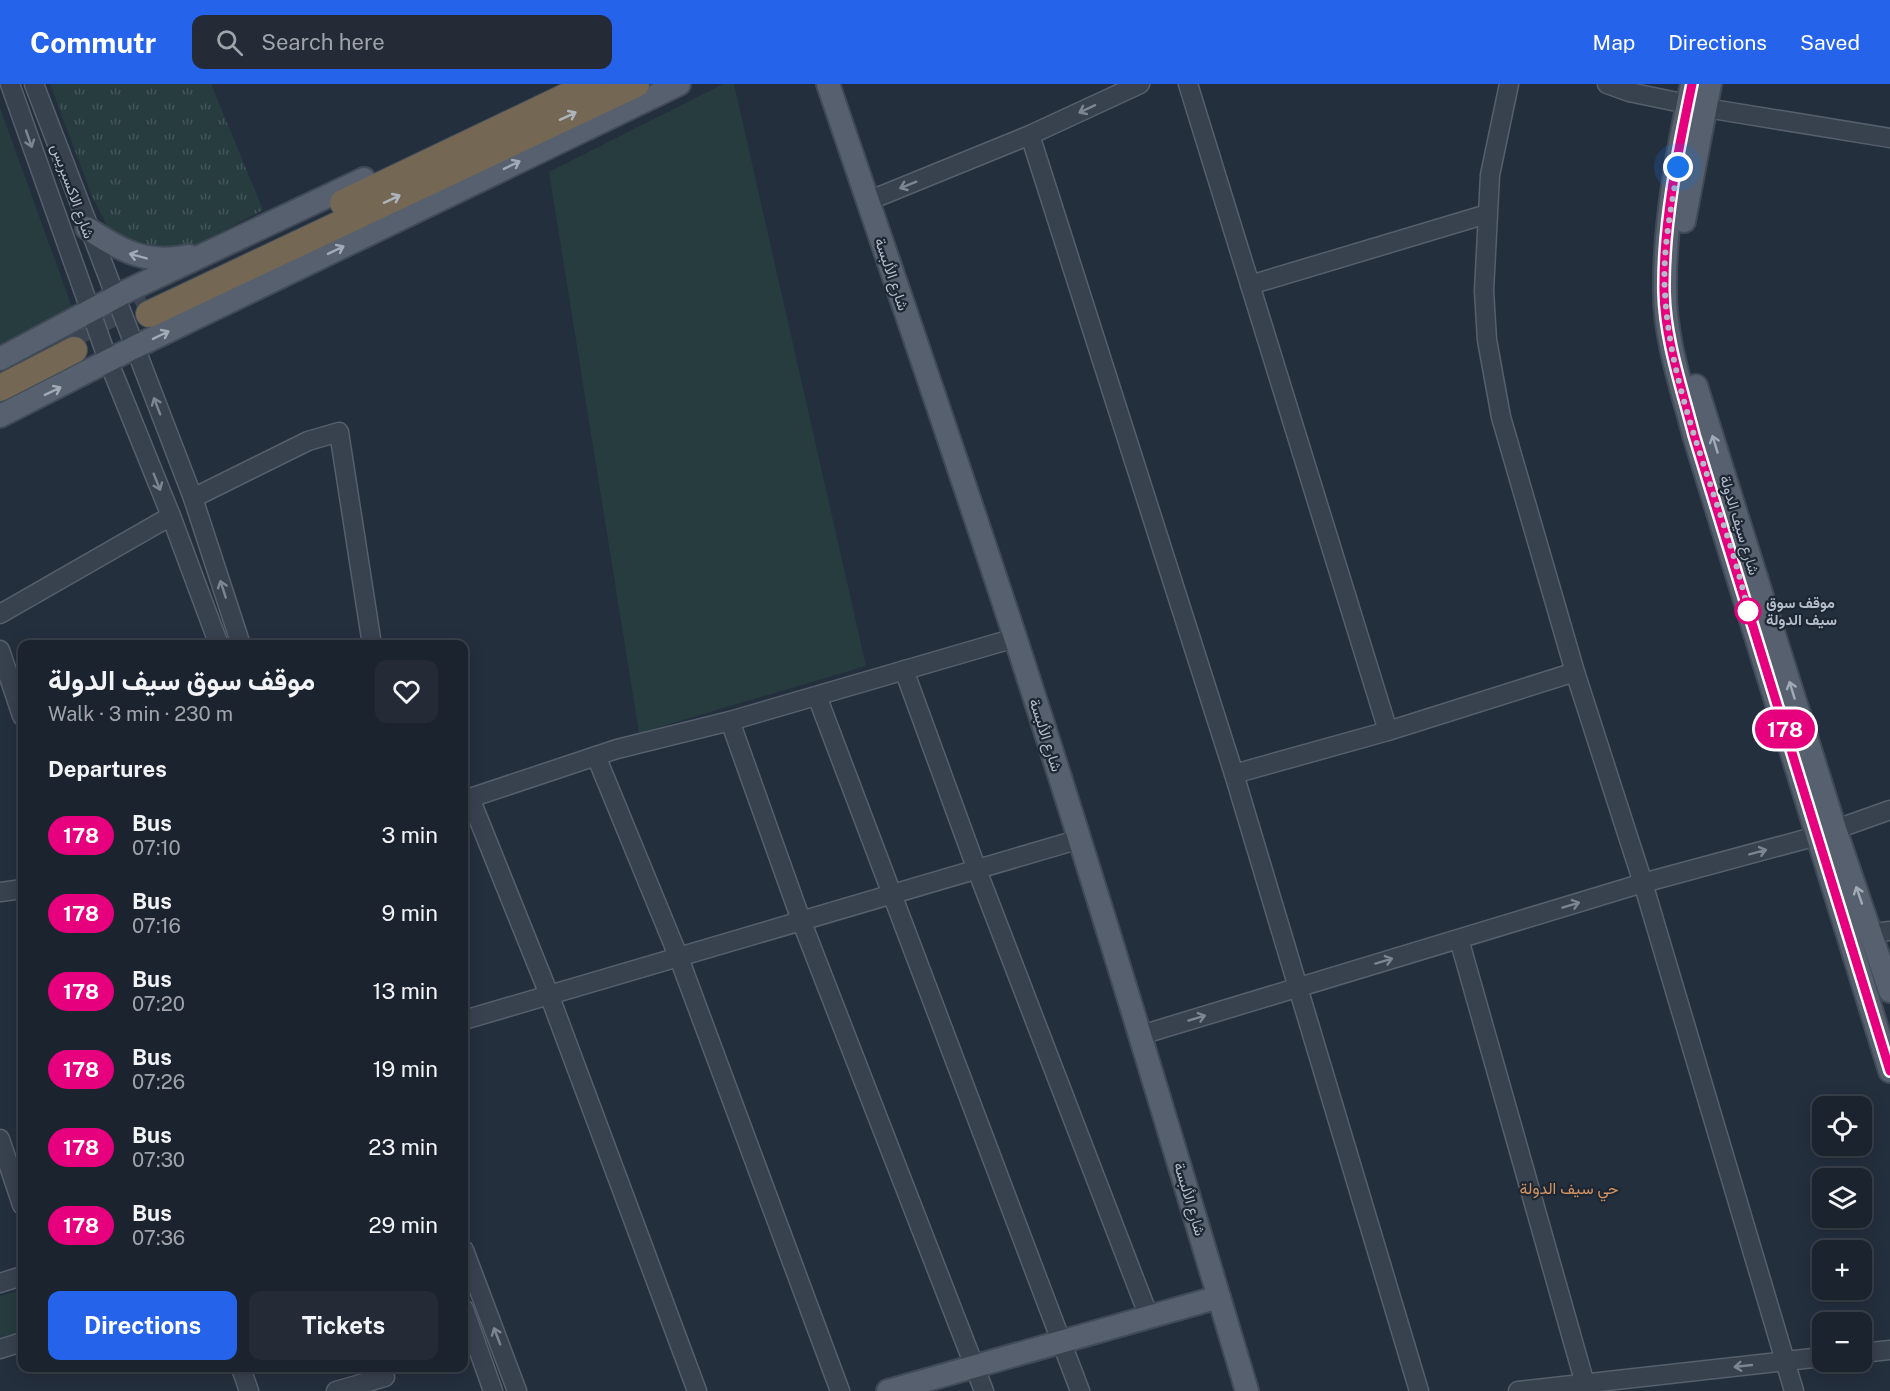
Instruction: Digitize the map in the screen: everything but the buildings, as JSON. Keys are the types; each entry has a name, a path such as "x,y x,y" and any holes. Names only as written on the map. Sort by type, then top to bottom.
{"highway":[{"path":"592,84 147,306 636,84"},
{"path":"0,372 70,344 0,388"}],"main road":[{"path":"0,359 114,298 563,84"},
{"path":"0,416 82,376 108,360 679,84"},
{"name":"شارع الألبسة","path":"828,84 1015,638 1080,839 1247,1391"},
{"name":"شارع سيف الدولة","path":"1710,84 1695,99 1668,230 1664,293 1671,345 1694,435 1826,832 1890,1071"},
{"path":"87,228 115,247 147,259 170,259 216,250"},
{"name":"شارع سيف الدولة","path":"1826,832 1881,932 1890,991"},
{"path":"888,1391 1219,1297"}],"street":[{"path":"10,84 108,360 171,516 217,640"},
{"name":"شارع الاكسبريس","path":"34,84 133,348 193,498 239,640"},
{"path":"868,201 1030,135 1140,84"},
{"path":"1188,84 1388,731"},
{"path":"1509,84 1490,175 1484,291 1487,340 1501,417 1575,672 1643,883 1794,1391"},
{"path":"1607,84 1629,92 1695,99 1890,138"},
{"path":"1030,135 1234,774 1419,1391"},
{"path":"1250,285 1487,214"},
{"path":"193,498 308,441 339,432 371,640"},
{"path":"0,614 171,516"},
{"path":"468,798 596,756 730,721 1015,638"},
{"path":"0,650 18,704"},
{"path":"904,670 977,870 1149,1317"},
{"path":"1234,774 1388,731 1575,672"},
{"path":"817,696 1080,1391"},
{"path":"730,721 801,920 984,1391"},
{"path":"596,756 679,958 840,1391"},
{"path":"468,804 550,997 697,1391"},
{"path":"1141,1035 1643,883 1826,832 1890,810"},
{"path":"468,1019 550,997 801,920 891,896 1080,839"},
{"path":"0,892 18,890"},
{"path":"1459,939 1585,1387"},
{"path":"0,1139 18,1193"},
{"path":"468,1261 517,1391"},
{"path":"0,1283 18,1277"},
{"path":"468,1319 493,1391"},
{"path":"0,1349 18,1343"},
{"path":"1872,1352 1890,1350"},
{"path":"1518,1391 1585,1387 1812,1358"},
{"path":"242,1372 249,1391"},
{"path":"336,1391 385,1377"}],"green space":[{"path":"50,84 211,84 263,210 196,245 166,253 137,245 109,230 92,196"},
{"path":"723,84 734,84 866,666 639,733 549,172"},
{"path":"0,108 72,307 0,345"},
{"path":"18,1291 18,1332 0,1338 0,1296"}],"tunnel":[{"path":"65,338 145,297"}],"bus line":[{"name":"178","path":"1692,84 1668,230 1664,293 1671,345 1694,435 1890,1071"}],"place":[{"name":"موقف سوق سيف الدولة","path":"1748,611"}],"district":[{"name":"حي سيف الدولة","path":"1569,1188"}],"route":[{"path":"1678,167 1668,230 1664,293 1671,345 1694,435 1748,611"}]}
